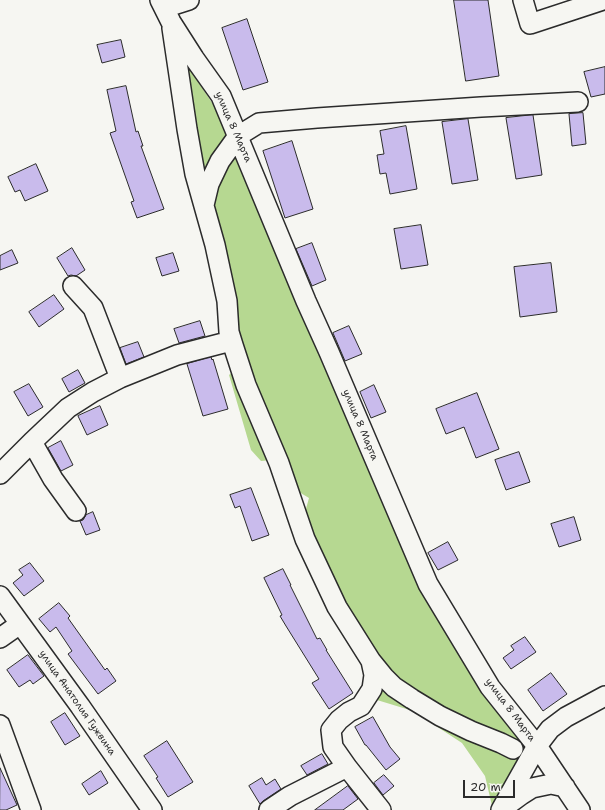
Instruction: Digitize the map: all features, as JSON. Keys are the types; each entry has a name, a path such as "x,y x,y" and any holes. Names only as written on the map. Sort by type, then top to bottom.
{"street":[{"path":"189,0 165,10 195,174 215,245 226,294 229,332 246,385 279,463 305,539 337,607 371,661 394,687 434,712 472,732 513,749"},
{"path":"522,0 530,24 603,0"},
{"name":"улица 8 Марта","path":"165,10 194,58 221,96 306,301 428,584 490,687 537,746 580,810"},
{"path":"226,108 244,119 259,123 481,107 578,102"},
{"path":"204,205 209,184 220,161 238,136 259,123"},
{"path":"73,286 93,308 120,378"},
{"path":"0,474 68,408 93,392 120,378 177,355 231,341"},
{"path":"32,442 53,479 76,511"},
{"name":"улица Анатолия Гужвина","path":"0,596 80,706 152,810"},
{"path":"0,638 20,624"},
{"path":"371,661 374,675 372,689 362,706 349,712 339,720 331,730 333,747 346,767 381,810"},
{"path":"501,810 537,746 550,729 566,717 605,696"},
{"path":"507,709 511,728 517,781"},
{"path":"0,725 31,810"},
{"path":"269,810 290,796 346,767"},
{"path":"501,810 521,794 532,788 551,784 564,787"}],"green space":[{"path":"187,65 230,130 363,446 528,748 493,810 485,776 462,743 413,711 377,700 383,670 354,625 302,523 309,498 294,489 273,460 261,461 251,450 229,375 245,360 197,161"}],"building":[{"path":"454,0 488,0 499,76 466,81"},
{"path":"247,19 268,82 243,90 222,28"},
{"path":"121,40 125,57 102,63 97,45"},
{"path":"605,67 605,94 591,97 584,72"},
{"path":"126,86 136,132 138,131 143,146 141,146 164,209 137,218 131,202 134,201 110,133 116,131 107,90"},
{"path":"583,113 586,144 572,146 569,114"},
{"path":"533,115 542,175 516,179 506,118"},
{"path":"468,119 478,180 452,184 442,122"},
{"path":"406,126 417,189 390,194 386,173 380,174 377,155 384,154 380,131"},
{"path":"292,141 313,209 285,218 263,151"},
{"path":"36,164 48,191 25,201 20,190 15,192 8,177"},
{"path":"421,225 428,265 401,269 394,229"},
{"path":"312,243 326,280 312,286 296,249"},
{"path":"72,248 85,270 76,276 68,276 57,258"},
{"path":"12,250 18,263 0,270 0,256"},
{"path":"173,253 179,271 162,276 156,258"},
{"path":"551,263 557,312 520,317 514,267"},
{"path":"54,295 64,309 39,327 29,312"},
{"path":"200,321 205,336 179,343 174,329"},
{"path":"349,326 362,354 345,361 333,333"},
{"path":"138,342 144,357 126,364 120,348"},
{"path":"211,357 212,360 213,359 228,409 203,416 187,364"},
{"path":"78,370 85,383 69,392 62,379"},
{"path":"29,384 43,407 28,416 14,392"},
{"path":"374,385 386,412 371,418 360,392"},
{"path":"477,393 499,449 476,458 464,427 446,434 436,409"},
{"path":"100,406 108,425 87,435 78,416"},
{"path":"61,441 73,465 61,471 48,448"},
{"path":"519,452 530,482 506,490 495,460"},
{"path":"251,488 269,535 252,541 240,506 235,508 230,495"},
{"path":"93,512 100,530 86,535 80,521 83,520 86,515"},
{"path":"574,517 581,540 559,547 551,524"},
{"path":"448,542 458,560 438,570 428,553"},
{"path":"30,563 44,581 24,596 13,583 23,575 19,570"},
{"path":"283,569 317,639 320,638 353,693 329,709 312,683 319,679 280,616 282,615 264,578"},
{"path":"59,603 70,616 68,618 105,670 107,668 116,681 98,694 68,654 72,651 56,627 50,632 39,619"},
{"path":"525,637 536,652 511,669 503,658 514,650 511,646"},
{"path":"28,655 44,676 33,684 30,680 19,687 7,670"},
{"path":"551,673 567,694 543,711 528,690"},
{"path":"65,713 80,736 65,745 51,722"},
{"path":"373,717 390,747 400,759 386,770 365,745 355,727"},
{"path":"167,741 193,782 168,797 156,778 158,777 144,756"},
{"path":"322,754 328,764 307,775 301,766"},
{"path":"0,768 17,805 6,810 0,810"},
{"path":"101,771 108,783 89,795 82,784"},
{"path":"384,775 394,786 383,795 374,783"},
{"path":"262,778 266,785 275,779 281,789 260,804 249,786"},
{"path":"348,786 358,799 343,810 315,810"}]}
